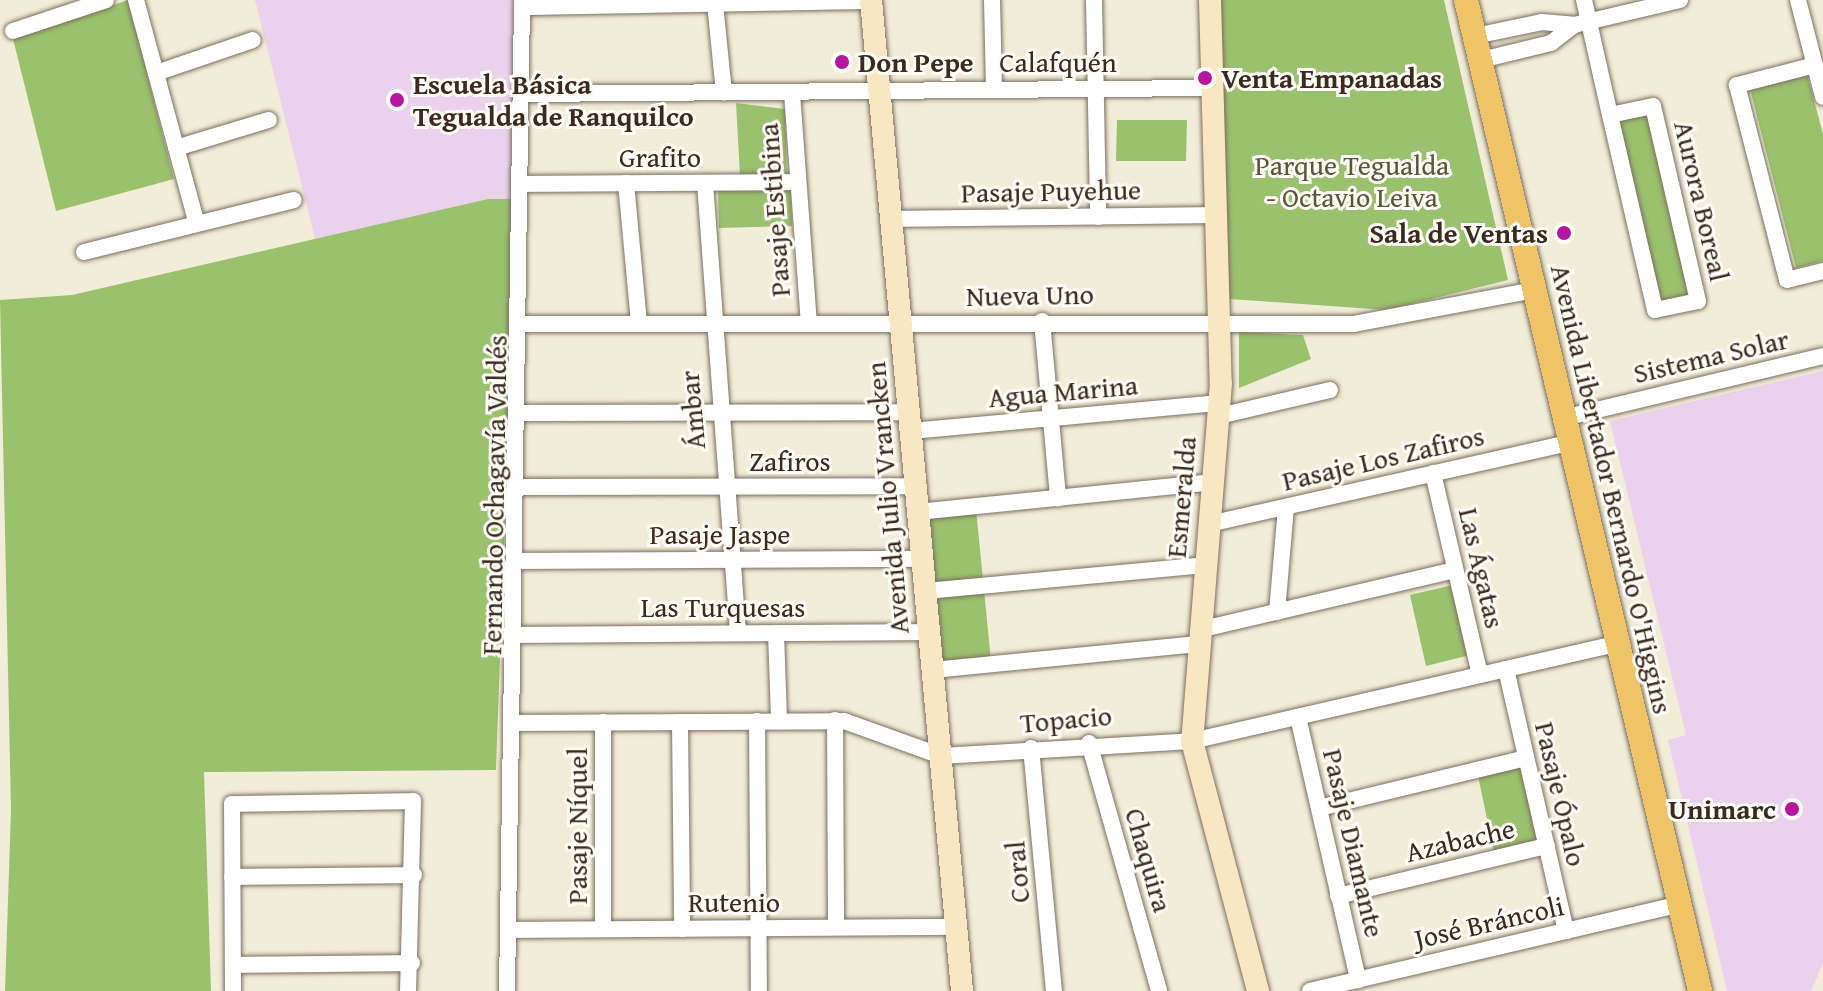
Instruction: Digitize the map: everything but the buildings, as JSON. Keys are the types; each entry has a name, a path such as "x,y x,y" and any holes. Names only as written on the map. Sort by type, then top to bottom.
{"main road":[{"name":"Avenida Libertador Bernardo O'Higgins","path":"1466,0 1700,991"}],"street":[{"path":"13,31 106,0"},
{"path":"136,0 197,224"},
{"path":"522,3 871,0"},
{"name":"Avenida Julio Vrancken","path":"871,0 962,991"},
{"path":"992,0 994,89"},
{"path":"1094,0 1098,217"},
{"name":"Esmeralda","path":"1210,0 1212,215 1219,409 1198,637 1192,741 1258,991"},
{"name":"Aurora Boreal","path":"1584,0 1581,23 1610,115 1655,310 1698,301 1653,106 1610,115"},
{"path":"1475,36 1542,22 1581,23 1680,0"},
{"path":"1798,0 1823,97"},
{"name":"Fernando Ochagavía Valdés","path":"507,991 512,930 523,324 522,3"},
{"path":"715,3 724,93"},
{"path":"1481,60 1551,43 1581,23"},
{"path":"1805,27 1823,23"},
{"path":"156,73 253,40"},
{"path":"1815,65 1737,85 1787,280 1823,271"},
{"name":"Calafquén","path":"523,94 1210,88"},
{"name":"Pasaje Estibina","path":"792,93 809,323"},
{"path":"176,148 269,120"},
{"name":"Grafito","path":"522,184 798,182"},
{"path":"626,183 639,323"},
{"name":"Ámbar","path":"705,183 719,413 738,633"},
{"path":"84,252 294,200"},
{"name":"Pasaje Puyehue","path":"892,219 1212,215"},
{"name":"Nueva Uno","path":"523,324 1216,319 1376,323 1534,290"},
{"path":"1042,321 1058,498"},
{"name":"Sistema Solar","path":"1563,418 1823,356"},
{"name":"Agua Marina","path":"521,413 719,413 910,421 1051,418 1219,409 1330,390"},
{"name":"Pasaje Los Zafiros","path":"1209,524 1569,443"},
{"name":"Las Ágatas","path":"1433,473 1480,675"},
{"path":"918,512 1213,482"},
{"name":"Zafiros","path":"520,487 916,486"},
{"path":"1277,612 1286,507"},
{"name":"Pasaje Jaspe","path":"518,561 923,559"},
{"path":"926,591 1205,565"},
{"path":"933,670 1198,637 1277,612 1455,570"},
{"name":"Las Turquesas","path":"517,635 929,632"},
{"path":"776,633 779,721"},
{"name":"Topacio","path":"516,723 835,720 869,725 941,756 1089,743 1192,741 1617,644"},
{"name":"Pasaje Ópalo","path":"1506,669 1566,931"},
{"name":"Pasaje Diamante","path":"1298,717 1358,980"},
{"path":"835,720 836,927"},
{"path":"757,721 759,991"},
{"name":"Pasaje Níquel","path":"603,722 603,929"},
{"path":"680,722 682,929"},
{"name":"Chaquira","path":"1089,743 1159,991"},
{"name":"Coral","path":"1031,748 1054,991"},
{"path":"1319,808 1526,758"},
{"path":"233,991 232,804 413,801 412,963 408,991"},
{"name":"Azabache","path":"1338,896 1547,846"},
{"path":"232,877 414,875"},
{"name":"José Bráncoli","path":"1310,991 1680,904"},
{"name":"Rutenio","path":"512,930 956,927"},
{"path":"233,965 412,963"}],"shaded area":[{"name":"Escuela Básica Tegualda de Ranquilco","path":"255,0 513,0 516,199 487,199 316,242"},
{"path":"1823,371 1823,963 1811,991 1727,991 1668,740 1686,735 1610,421"}],"green space":[{"path":"128,0 174,179 56,211 13,39"},
{"name":"Parque Tegualda - Octavio Leiva","path":"1215,0 1444,0 1508,280 1387,310 1230,299 1213,81"},
{"path":"1807,74 1823,134 1823,261 1796,268 1750,89"},
{"path":"736,103 785,109 787,177 740,176"},
{"path":"1648,112 1689,295 1658,302 1617,119"},
{"path":"1117,120 1187,120 1186,161 1116,161"},
{"path":"791,190 792,226 719,228 718,191"},
{"path":"488,199 516,199 496,770 204,772 211,991 5,991 11,810 0,300 72,295"},
{"path":"1239,332 1303,335 1311,359 1239,388"},
{"path":"976,509 991,661 940,667 926,514"},
{"path":"1453,585 1470,655 1426,666 1410,595"},
{"path":"1525,766 1541,842 1494,852 1478,776"}],"place":[{"name":"Don Pepe","path":"842,62"},
{"name":"Venta Empanadas","path":"1205,78"},
{"name":"Escuela Básica Tegualda de Ranquilco","path":"397,100"},
{"name":"Sala de Ventas","path":"1564,233"},
{"name":"Unimarc","path":"1792,809"}]}
